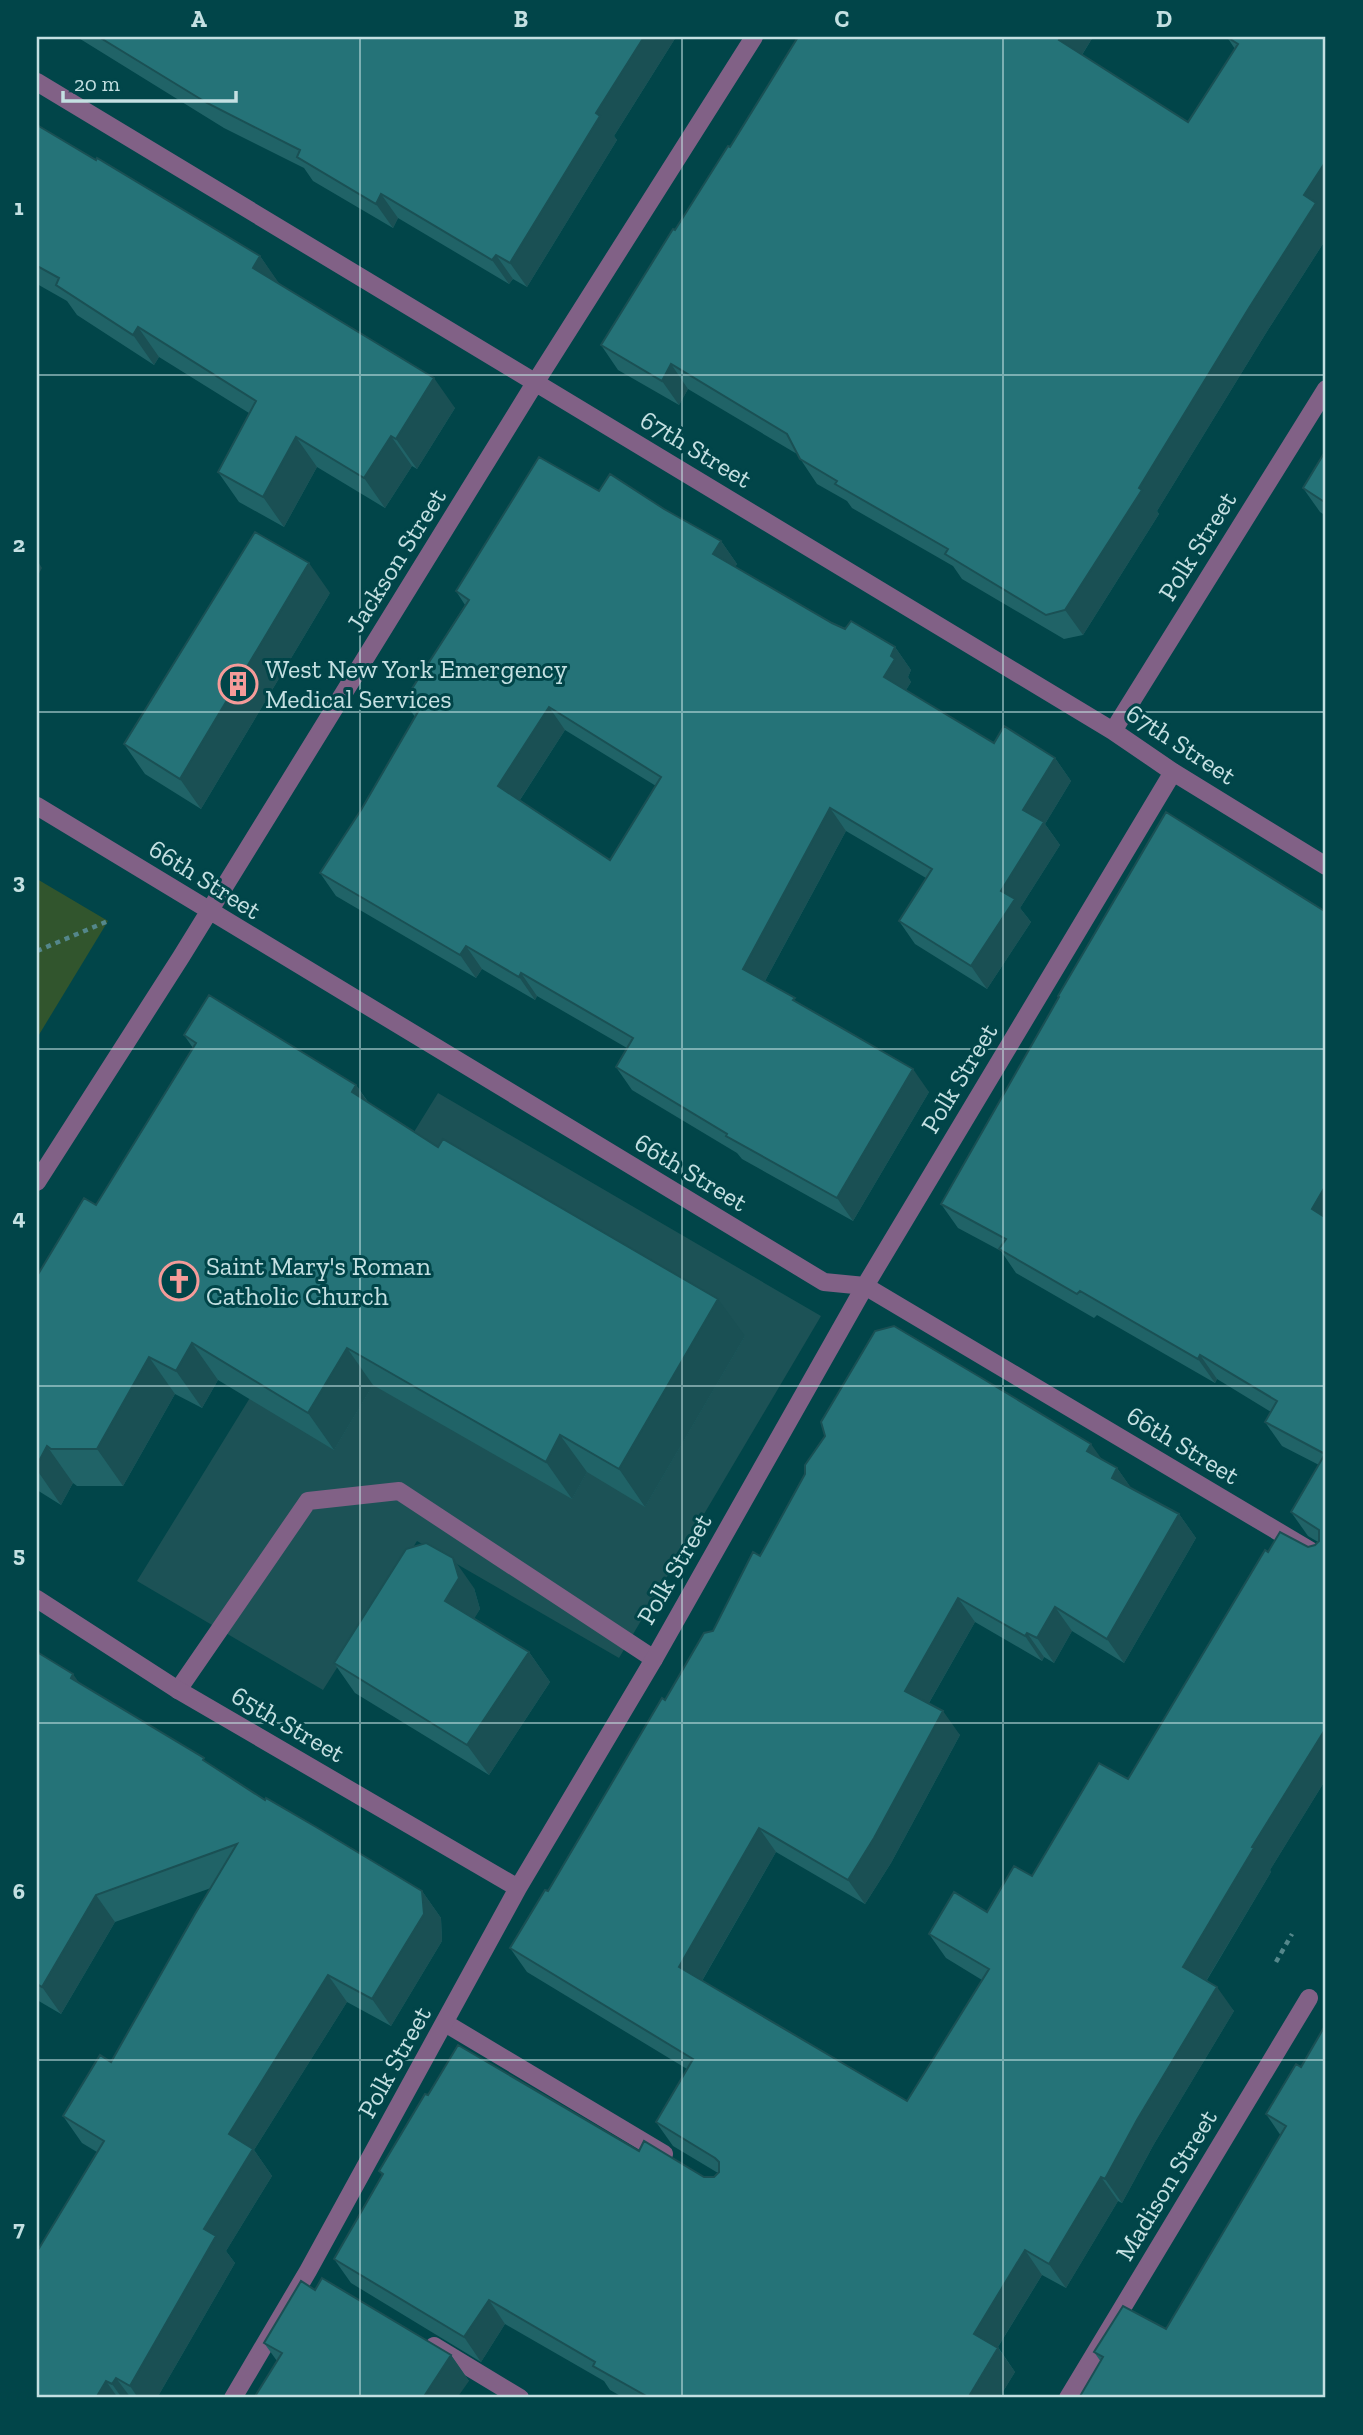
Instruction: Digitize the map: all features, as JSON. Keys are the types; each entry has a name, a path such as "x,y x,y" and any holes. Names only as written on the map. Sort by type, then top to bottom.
{"street":[{"name":"Jackson Street","path":"37,1182 209,912 535,383 754,37"},
{"name":"67th Street","path":"37,82 1112,731 1173,772 1326,866"},
{"name":"Polk Street","path":"1112,731 1326,389"},
{"name":"Polk Street","path":"233,2398 308,2271 518,1888 654,1659 864,1286 1173,772"},
{"name":"66th Street","path":"37,806 824,1282 864,1286 1326,1560"},
{"path":"178,1690 308,1501 399,1491 654,1659"},
{"name":"65th Street","path":"37,1599 178,1690 518,1888"},
{"name":"Madison Street","path":"1068,2398 1309,1998"},
{"path":"445,2022 679,2163"},
{"path":"308,2271 327,2282"},
{"path":"417,2336 520,2398"}],"path":[{"path":"37,951 108,921"},
{"path":"1276,1962 1293,1934"}],"shaded area":[{"path":"438,1093 821,1316 619,1658 417,1541 323,1690 137,1581"}],"green space":[{"path":"37,879 108,921 37,1038"}],"building":[{"path":"99,37 644,37 596,113 600,116 510,263 496,255 492,260 381,194 376,204 297,157 300,150 207,103"},
{"path":"798,37 1061,37 1059,40 1188,122 1238,44 1227,37 1326,37 1326,161 1304,195 1316,203 1139,488 1142,490 1065,610 1046,615 945,554 948,549 835,484 837,481 800,459 787,434 671,364 662,381 601,345"},
{"path":"37,125 260,256 253,268 434,378 396,439 391,436 364,478 296,437 263,497 218,472 256,401 138,327 133,335 56,285 59,278 37,266"},
{"path":"1326,450 1326,503 1303,488"},
{"path":"539,457 599,491 610,474 721,541 713,554 832,623 845,629 851,621 895,647 891,656 895,659 884,677 994,743 1004,726 1055,758 1023,810 1044,822 1001,891 1015,899 971,966 899,921 932,869 830,808 743,969 913,1069 837,1198 726,1136 727,1134 616,1067 633,1038 521,973 519,977 466,946 460,955 320,873 361,810 419,710 404,701 469,600 456,591","holes":["549,707 661,777 610,860 498,786"]},
{"path":"255,532 309,563 180,779 124,744"},
{"path":"1166,812 1326,912 1326,1185 1312,1209 1326,1218 1326,1728 1252,1847 1254,1848 1183,1967 1217,1987 1105,2179 1101,2177 1049,2264 1025,2250 974,2334 998,2348 968,2398 650,2398 593,2366 595,2362 489,2300 464,2337 334,2259 383,2174 379,2171 458,2045 639,2151 644,2141 704,2177 714,2177 719,2172 719,2162 715,2158 656,2122 693,2059 510,1948 545,1890 548,1891 662,1698 665,1700 704,1633 713,1631 753,1552 760,1556 805,1474 805,1465 825,1436 821,1422 875,1331 894,1326 980,1377 1091,1444 1087,1451 1117,1468 1112,1478 1179,1514 1107,1639 1055,1607 1037,1638 1027,1633 1025,1636 958,1598 905,1691 943,1711 848,1880 759,1828 679,1967 907,2101 989,1969 929,1934 954,1892 987,1912 1014,1866 1032,1876 1099,1763 1128,1779 1265,1550 1268,1552 1280,1532 1308,1547 1319,1541 1319,1530 1291,1512 1325,1454 1265,1422 1277,1401 1200,1355 1198,1359 1080,1291 1077,1294 999,1249 1006,1239 941,1204"},
{"path":"209,995 356,1085 352,1092 438,1147 443,1139 718,1299 619,1469 560,1435 546,1462 347,1348 308,1413 192,1343 176,1371 149,1357 97,1449 51,1449 47,1446 37,1465 37,1276 84,1198 96,1205 196,1043 184,1035"},
{"path":"426,1543 453,1558 459,1578 445,1601 529,1652 467,1745 334,1663 406,1549"},
{"path":"37,1652 73,1674 71,1678 204,1758 203,1760 265,1800 266,1798 422,1891 424,1914 372,1999 328,1975 229,2134 253,2149 204,2229 216,2236 130,2386 116,2378 112,2384 106,2381 96,2398 37,2398 37,2249 104,2141 63,2116 100,2055 111,2062 237,1844 96,1895 42,1987 37,1984"},
{"path":"1326,2024 1326,2398 1079,2398 1103,2357 1094,2352 1123,2306 1166,2329 1286,2126 1266,2114 1296,2064 1301,2067"},
{"path":"322,2278 451,2355 423,2398 254,2398 282,2353 264,2343 301,2281 315,2290"}],"place":[{"name":"West New York Emergency Medical Services","path":"238,684"},
{"name":"Saint Mary's Roman Catholic Church","path":"179,1281"}]}
